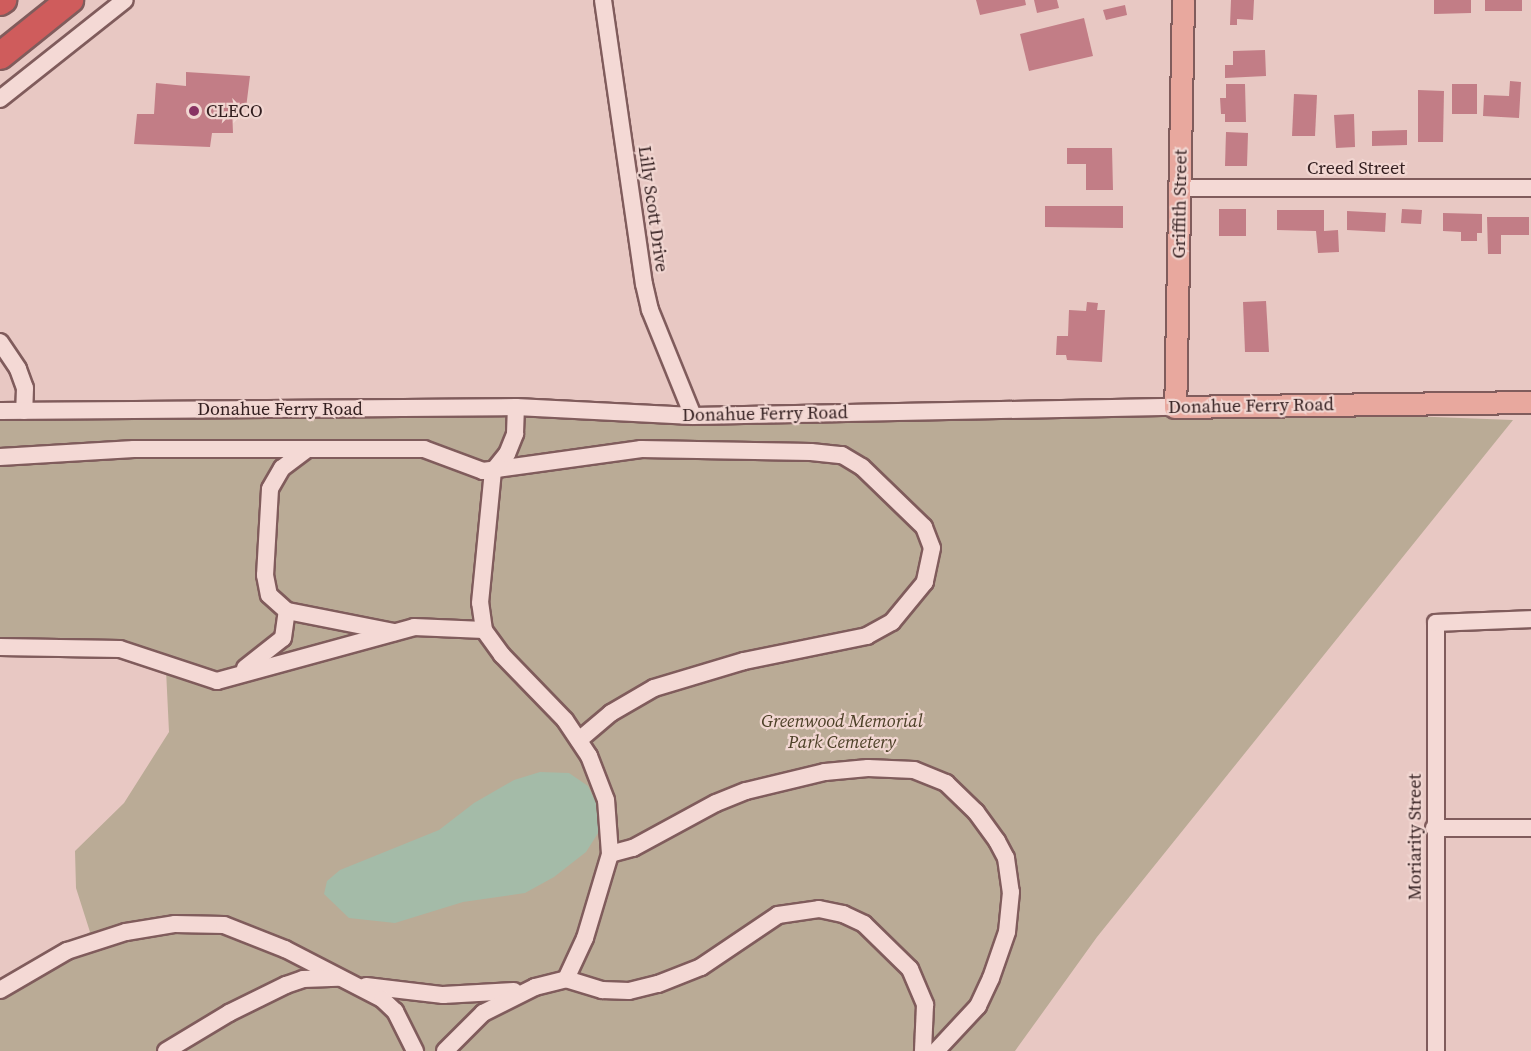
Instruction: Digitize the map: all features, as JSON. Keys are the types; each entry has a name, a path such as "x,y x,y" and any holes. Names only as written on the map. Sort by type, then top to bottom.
{"highway":[{"path":"0,56 70,0"}],"main road":[{"name":"Griffith Street","path":"1175,407 1183,0"},
{"name":"Donahue Ferry Road","path":"1175,407 1531,402"}],"street":[{"path":"0,99 125,0"},
{"name":"Lilly Scott Drive","path":"603,0 644,284 650,310 693,416"},
{"name":"Creed Street","path":"1181,188 1531,188"},
{"path":"0,342 21,379 24,411"},
{"path":"516,407 515,434 507,454 493,471 480,603 484,630 579,740 606,800 610,854 585,938 566,979"},
{"name":"Donahue Ferry Road","path":"0,411 516,407 693,416 1175,407"},
{"path":"0,457 134,449 424,449 439,452 472,468 493,471 641,449 842,455 862,467 924,527 932,548 925,582 911,603 892,621 867,636 744,662 654,688 611,713 579,740"},
{"path":"307,449 282,468 270,489 266,586 275,603 287,611 396,633"},
{"path":"217,681 258,662 271,651 283,638 287,611"},
{"name":"Moriarity Street","path":"1436,1051 1434,828 1436,623 1531,619"},
{"path":"0,647 120,649 217,681 396,633 431,626 484,630"},
{"path":"610,854 633,848 716,803 746,791 825,772 868,768 914,770 946,783 976,812 997,841 1006,858 1011,892 1007,932 991,978 978,1006 936,1051"},
{"path":"1434,828 1531,828"},
{"path":"359,985 443,995 484,995 535,987 566,979 603,990 629,991 658,984 701,967 778,915 819,909 843,914 864,924 881,937 910,969 925,1005 927,1026 923,1051"},
{"path":"0,990 67,951 126,932 175,924 224,925 285,949 359,985 394,1011 415,1051"},
{"path":"166,1051 229,1013 286,985 303,979 342,978"},
{"path":"445,1051 483,1013 535,987"}],"green space":[{"name":"Greenwood Memorial Park Cemetery","path":"1175,407 1513,420 1097,937 1015,1051 0,1051 0,986 90,932 76,888 75,851 124,803 169,732 166,670 125,655 0,648 0,411"}],"shaded area":[{"path":"540,772 569,773 588,786 600,811 600,830 586,852 554,877 525,893 463,902 395,923 349,918 324,894 327,881 340,870 439,830 474,803 514,780"}],"building":[{"path":"976,0 1025,0 1026,5 980,15"},
{"path":"1034,0 1057,0 1059,8 1037,13"},
{"path":"1231,0 1254,0 1253,20 1237,19 1237,25 1230,25"},
{"path":"1434,0 1471,0 1471,13 1434,14"},
{"path":"1485,0 1522,0 1522,11 1485,11"},
{"path":"1125,5 1127,15 1106,20 1103,10"},
{"path":"1084,18 1093,56 1029,71 1020,34"},
{"path":"1265,50 1266,76 1225,78 1225,65 1233,65 1233,51"},
{"name":"CLECO","path":"186,72 250,76 246,108 232,108 233,133 212,133 210,147 134,144 137,114 154,114 156,83 186,86"},
{"path":"1510,81 1521,82 1519,118 1483,116 1484,95 1509,96"},
{"path":"1226,84 1245,84 1246,122 1225,122 1225,114 1221,114 1220,98 1226,98"},
{"path":"1452,84 1477,84 1477,114 1452,114"},
{"path":"1418,90 1444,91 1443,142 1418,142"},
{"path":"1294,94 1317,95 1315,136 1292,136"},
{"path":"1354,114 1355,147 1336,148 1334,115"},
{"path":"1407,130 1407,145 1372,146 1372,131"},
{"path":"1226,132 1248,133 1247,166 1225,166"},
{"path":"1067,148 1112,148 1113,190 1086,190 1086,164 1067,164"},
{"path":"1045,206 1123,206 1123,228 1045,227"},
{"path":"1219,209 1246,209 1246,236 1219,236"},
{"path":"1402,209 1422,210 1421,224 1401,223"},
{"path":"1277,210 1324,210 1324,231 1338,230 1339,252 1318,253 1316,231 1277,230"},
{"path":"1347,211 1386,213 1385,232 1347,230"},
{"path":"1443,213 1482,214 1482,233 1477,233 1477,241 1461,241 1461,232 1443,231"},
{"path":"1487,217 1529,217 1529,235 1501,235 1501,254 1488,254"},
{"path":"1266,301 1269,352 1245,352 1243,302"},
{"path":"1087,302 1098,303 1097,310 1105,310 1102,362 1067,360 1066,355 1056,355 1057,336 1068,336 1069,310 1086,311"}],"place":[{"name":"CLECO","path":"194,111"}]}
